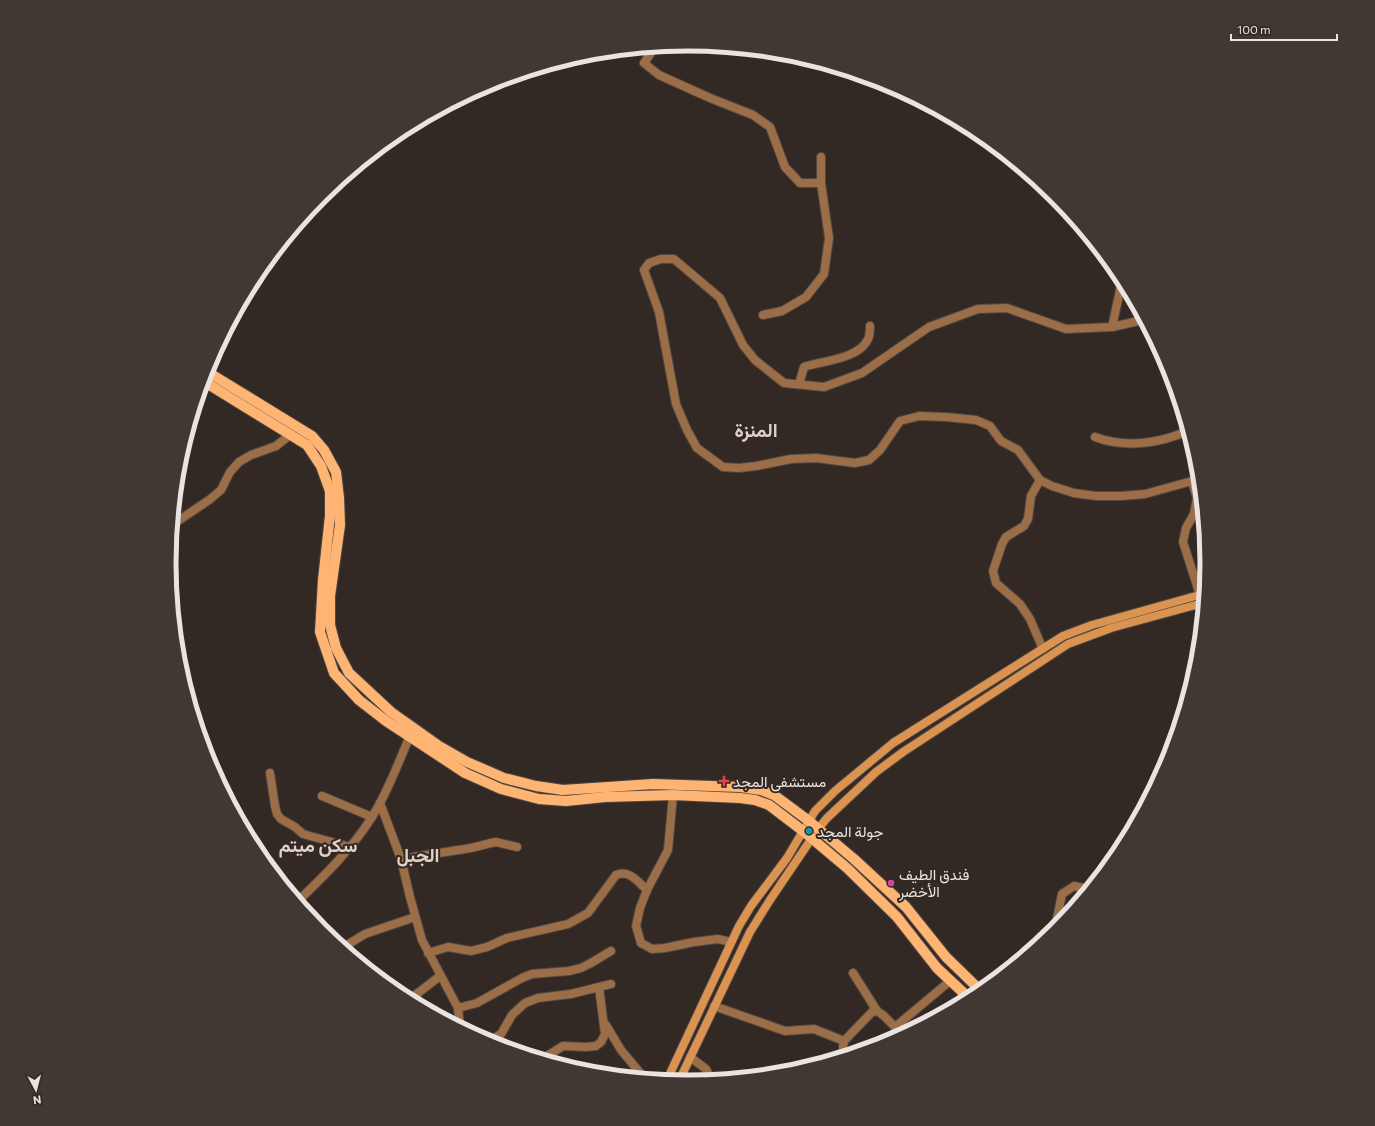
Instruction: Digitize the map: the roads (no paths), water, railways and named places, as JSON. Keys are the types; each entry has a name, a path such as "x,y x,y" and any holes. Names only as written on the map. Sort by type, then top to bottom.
{"main road":[{"path":"212,374 312,436 324,450 336,472 340,524 330,596 330,625 336,648 349,673 391,712 439,746 467,762 504,778 536,786 563,790 653,784 740,787 761,790 774,795 854,859 906,908 946,957 976,986"},
{"path":"208,384 307,445 321,466 330,491 330,516 323,580 320,632 334,673 359,700 386,721 465,773 501,789 539,799 566,800 672,795 740,798 755,800 769,805 847,868 897,918 937,968 964,994"},
{"path":"236,402 241,392"},
{"path":"670,1074 739,926 751,906 782,864 815,811 835,791 893,743 1063,636 1092,625 1198,598"},
{"path":"682,1075 750,932 770,900 827,818 876,772 903,752 1068,644 1198,598"},
{"path":"968,696 974,705"},
{"path":"739,926 750,932"}],"street":[{"path":"651,52 644,63 659,75 753,115 770,128 785,167 800,183 821,183"},
{"path":"762,315 782,311 806,297 824,274 829,238 821,183 821,157"},
{"path":"1138,321 1112,327 1066,329 1007,308 978,309 929,327 862,373 824,387 784,383 755,360 742,345 720,298 674,259 661,258 649,263 644,270 659,312 676,404 687,430 697,448 723,467 739,468 791,459 816,458 855,463 869,460 880,450 900,421 919,416 976,420 990,426 1001,440 1018,450 1040,480 1052,486 1074,493 1096,496 1145,494 1193,480"},
{"path":"1112,327 1120,290"},
{"path":"799,384 804,367 830,362 857,352 868,341 870,326"},
{"path":"1095,437 1124,443 1145,443 1183,433"},
{"path":"178,521 221,490 230,472 239,462 251,455 276,446 290,435"},
{"path":"1040,480 1031,496 1028,519 1024,526 1006,538 1002,544 993,571 996,583 1020,604 1030,619 1043,649"},
{"path":"1196,505 1194,514 1186,528 1184,542 1199,587"},
{"path":"301,899 350,847 372,817 380,803 410,736"},
{"path":"270,773 275,806 277,814 281,819 295,827 303,834 350,847"},
{"path":"672,795 668,850 647,890 636,926 642,943 652,949 718,939 731,942"},
{"path":"322,796 372,817"},
{"path":"380,803 401,859 422,940 458,1008 459,1021"},
{"path":"401,859 471,848 496,842 517,847"},
{"path":"428,953 448,947 471,951 487,948 508,938 568,924 588,913 616,875 621,873 631,875 647,890"},
{"path":"1057,917 1062,894 1074,886 1083,888"},
{"path":"347,945 365,934 415,917"},
{"path":"458,1008 477,1003 532,974 570,971 581,968 591,964 612,951"},
{"path":"853,973 877,1011 897,1029"},
{"path":"414,996 440,976"},
{"path":"895,1027 950,981"},
{"path":"496,1037 501,1034 512,1015 525,1003 538,998 571,994 611,984"},
{"path":"547,1056 563,1046 596,1046 601,1042 605,1034 599,987"},
{"path":"714,1006 785,1031 814,1029 844,1041"},
{"path":"844,1050 844,1041 872,1012 877,1011"},
{"path":"603,1021 621,1050 640,1073"},
{"path":"690,1057 706,1069 708,1074"}],"place":[{"name":"مستشفى المجد","path":"724,781"},
{"name":"جولة المجد","path":"809,831"},
{"name":"فندق الطيف الأخضر","path":"891,883"}],"district":[{"name":"المنزة","path":"756,429"},
{"name":"سكن ميتم","path":"318,844"},
{"name":"الجبل","path":"418,854"}]}
